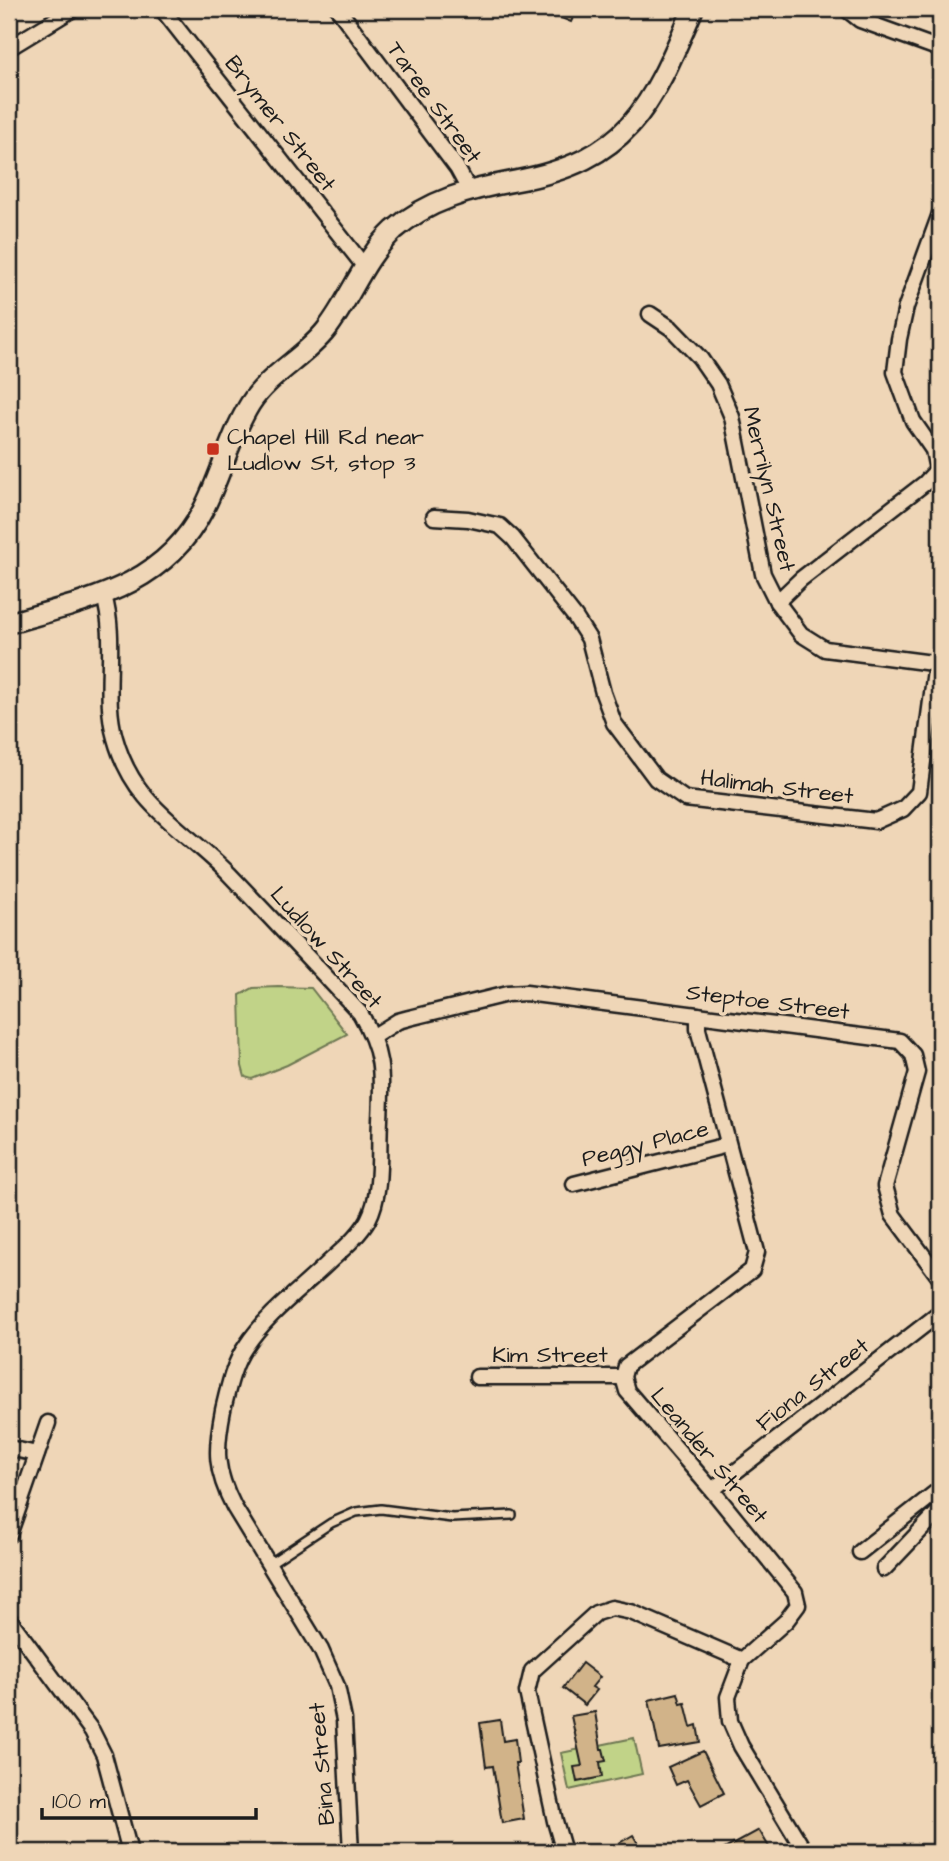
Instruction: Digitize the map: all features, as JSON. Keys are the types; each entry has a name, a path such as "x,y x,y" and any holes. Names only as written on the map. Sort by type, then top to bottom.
{"main road":[{"path":"9,623 104,596 139,579 165,560 187,536 203,511 234,432 252,401 326,330 364,266 394,231 430,205 470,190 529,179 569,167 608,147 637,119 663,79 693,9"}],"street":[{"path":"9,48 73,9"},
{"name":"Brymer Street","path":"162,9 364,266"},
{"name":"Taree Street","path":"338,9 457,168 470,190"},
{"path":"846,9 860,20 940,49"},
{"path":"777,602 801,579 925,484 937,470 933,450 913,421 895,372 906,307 940,214"},
{"name":"Merrilyn Street","path":"650,314 671,328 701,358 718,384 732,417 763,574 777,602 801,634 825,649 938,664"},
{"name":"Halimah Street","path":"434,517 468,519 500,526 513,538 589,639 614,723 656,779 685,799 876,821 903,809 919,792 938,664"},
{"name":"Ludlow Street","path":"104,596 110,618 110,709 114,737 136,785 150,804 226,871 360,1013 374,1036 379,1052 382,1083 376,1197 368,1220 350,1242 258,1330 244,1348 229,1383 217,1440 216,1460 223,1486 269,1564"},
{"name":"Steptoe Street","path":"374,1036 398,1021 507,995 526,993 900,1041 913,1055 917,1072 885,1186 892,1216 940,1278"},
{"name":"Leander Street","path":"698,1015 698,1028 727,1146 757,1252 752,1270 626,1366 622,1377 627,1391 795,1592 798,1605 786,1621 742,1660"},
{"name":"Peggy Place","path":"575,1184 727,1146"},
{"name":"Fiona Street","path":"712,1490 940,1313"},
{"name":"Kim Street","path":"477,1377 622,1377"},
{"path":"9,1535 48,1423"},
{"path":"9,1448 37,1454"},
{"path":"860,1552 940,1489"},
{"path":"884,1569 940,1510"},
{"name":"Bina Street","path":"269,1564 321,1650 337,1686 344,1720 351,1852"},
{"path":"564,1852 527,1692 531,1671 596,1613 612,1608 631,1612 742,1660 727,1697 730,1721 741,1746 804,1852"},
{"path":"9,1619 92,1731 104,1755 130,1852"}],"lane":[{"path":"269,1564 331,1523 356,1512 381,1509 452,1518 512,1515"}],"green space":[{"path":"253,988 311,988 347,1034 287,1065 252,1079 245,1077 242,1066 240,995"},
{"path":"634,1738 642,1774 569,1790 561,1753"}],"building":[{"path":"539,9 577,9 571,22"},
{"path":"582,1663 600,1677 592,1687 597,1690 585,1705 563,1688"},
{"path":"678,1693 681,1704 685,1703 691,1727 697,1725 700,1742 659,1749 649,1700"},
{"path":"595,1712 601,1749 606,1761 600,1762 602,1777 577,1782 574,1767 582,1766 571,1716"},
{"path":"500,1720 503,1741 515,1739 518,1763 515,1763 524,1819 502,1823 493,1766 486,1767 480,1723"},
{"path":"703,1751 724,1793 701,1805 687,1780 676,1785 668,1767"},
{"path":"759,1830 772,1852 719,1852"},
{"path":"633,1835 643,1852 604,1852"}],"place":[{"name":"Chapel Hill Rd near Ludlow St, stop 3","path":"213,449"}]}
